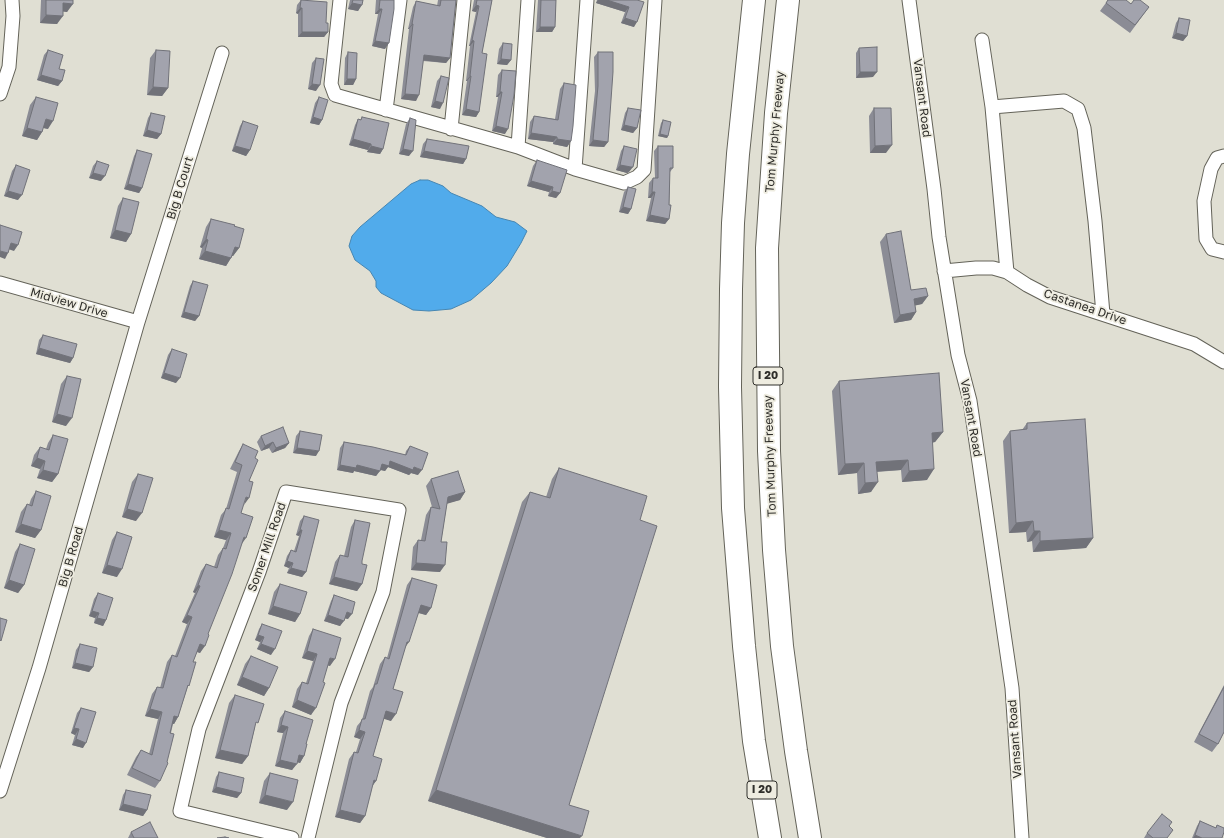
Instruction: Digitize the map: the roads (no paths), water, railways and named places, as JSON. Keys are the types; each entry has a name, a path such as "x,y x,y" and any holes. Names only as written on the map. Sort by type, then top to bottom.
{"highway":[{"name":"I 20","path":"754,0 738,154 733,223 730,387 733,508 744,646 754,741 770,838"},
{"name":"Tom Murphy Freeway","path":"788,0 776,113 767,248 769,451 774,550 782,646 796,751 810,838"},
{"path":"754,741 757,838"},
{"path":"796,751 818,838"}],"street":[{"path":"0,94 9,67 13,16 12,0"},
{"path":"340,0 331,84 335,95 518,147 575,169 624,183 637,177 644,170 655,0"},
{"path":"386,110 400,0"},
{"path":"451,128 464,0"},
{"path":"518,147 528,0"},
{"path":"575,169 587,0"},
{"name":"Vansant Road","path":"909,0 939,237 958,355 970,401 1012,688 1022,838"},
{"path":"982,40 992,107 1007,272"},
{"name":"Big B Court","path":"138,322 222,53"},
{"path":"992,107 1064,101 1078,110 1084,128 1104,314"},
{"path":"1224,156 1217,158 1211,169 1204,201 1206,239 1212,248 1224,252"},
{"name":"Castanea Drive","path":"944,270 993,268 1007,272 1027,285 1050,296 1194,344 1224,362"},
{"name":"Midview Drive","path":"0,283 138,322"},
{"name":"Big B Road","path":"0,791 41,661 138,322"},
{"name":"Somer Mill Road","path":"292,838 180,811 199,729 259,572 286,492 399,510 383,592 341,703 308,838"}],"water":[{"path":"420,180 428,180 443,186 451,193 482,206 496,217 515,222 527,231 507,266 491,283 471,300 451,309 429,311 413,310 381,293 376,287 376,281 370,271 355,260 349,246 352,236 360,227 411,184"}]}
